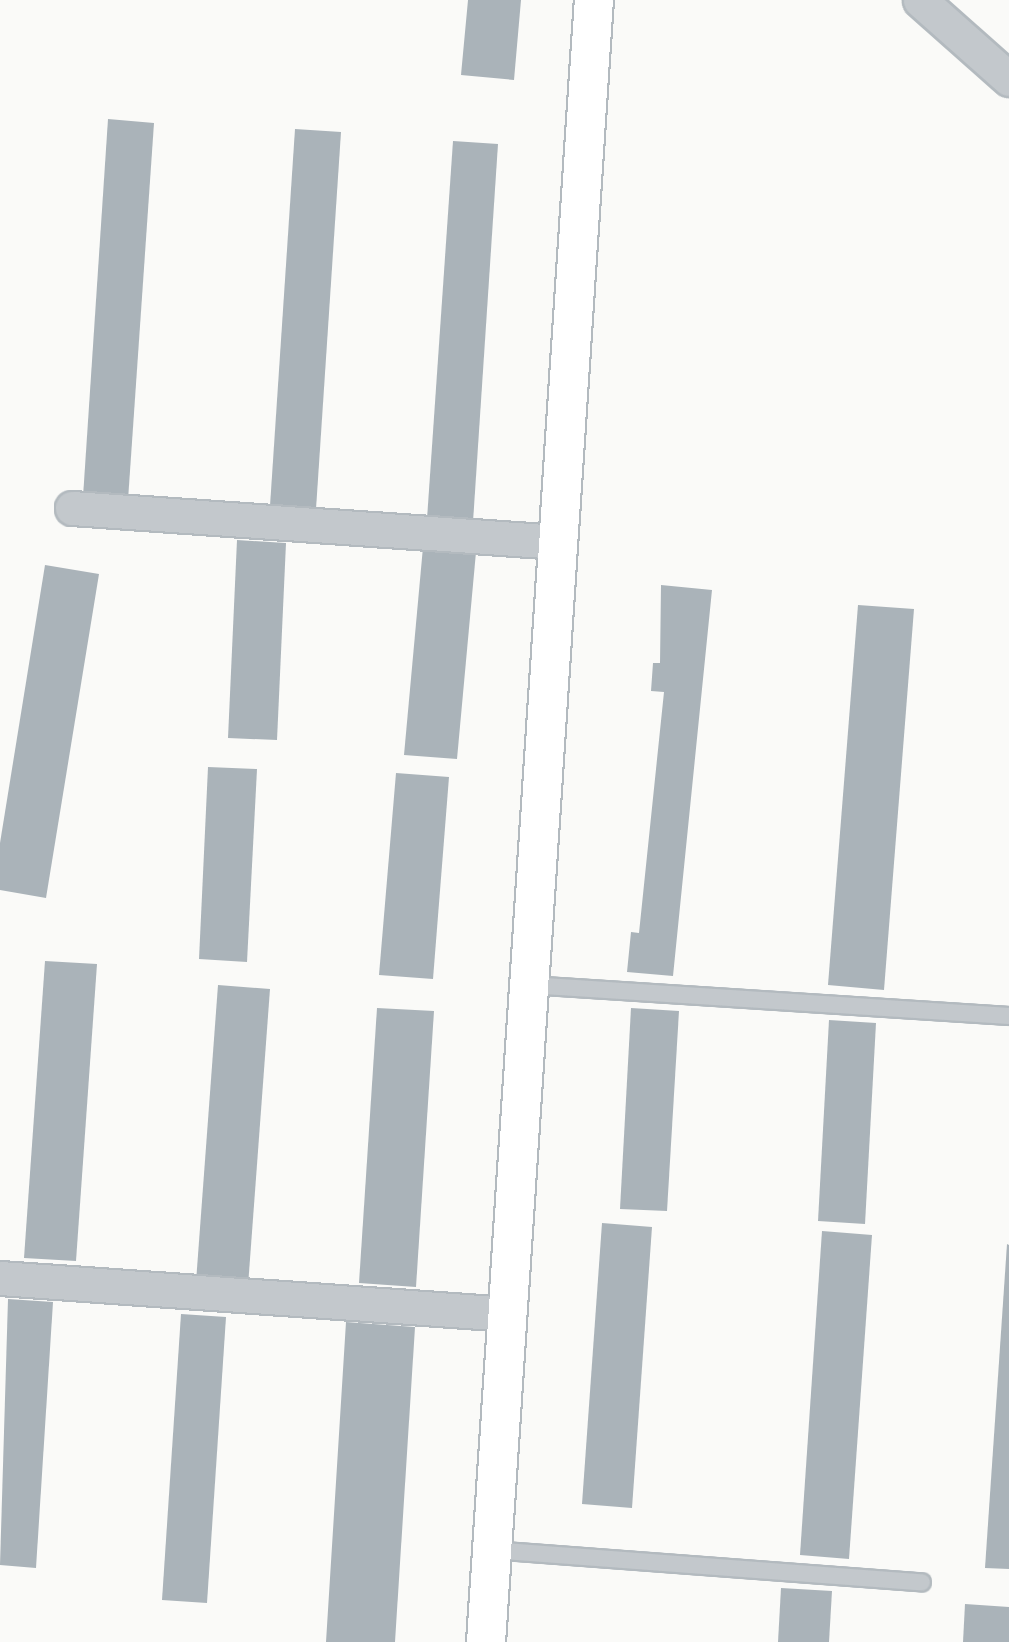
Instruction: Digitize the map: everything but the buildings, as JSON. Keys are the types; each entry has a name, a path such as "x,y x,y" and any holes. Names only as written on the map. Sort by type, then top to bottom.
{"street":[{"path":"486,1642 594,0"},
{"path":"920,0 1009,79"},
{"path":"72,508 559,542"},
{"path":"0,1278 508,1314"}],"lane":[{"path":"529,985 1009,1016"},
{"path":"492,1550 922,1582"}]}
